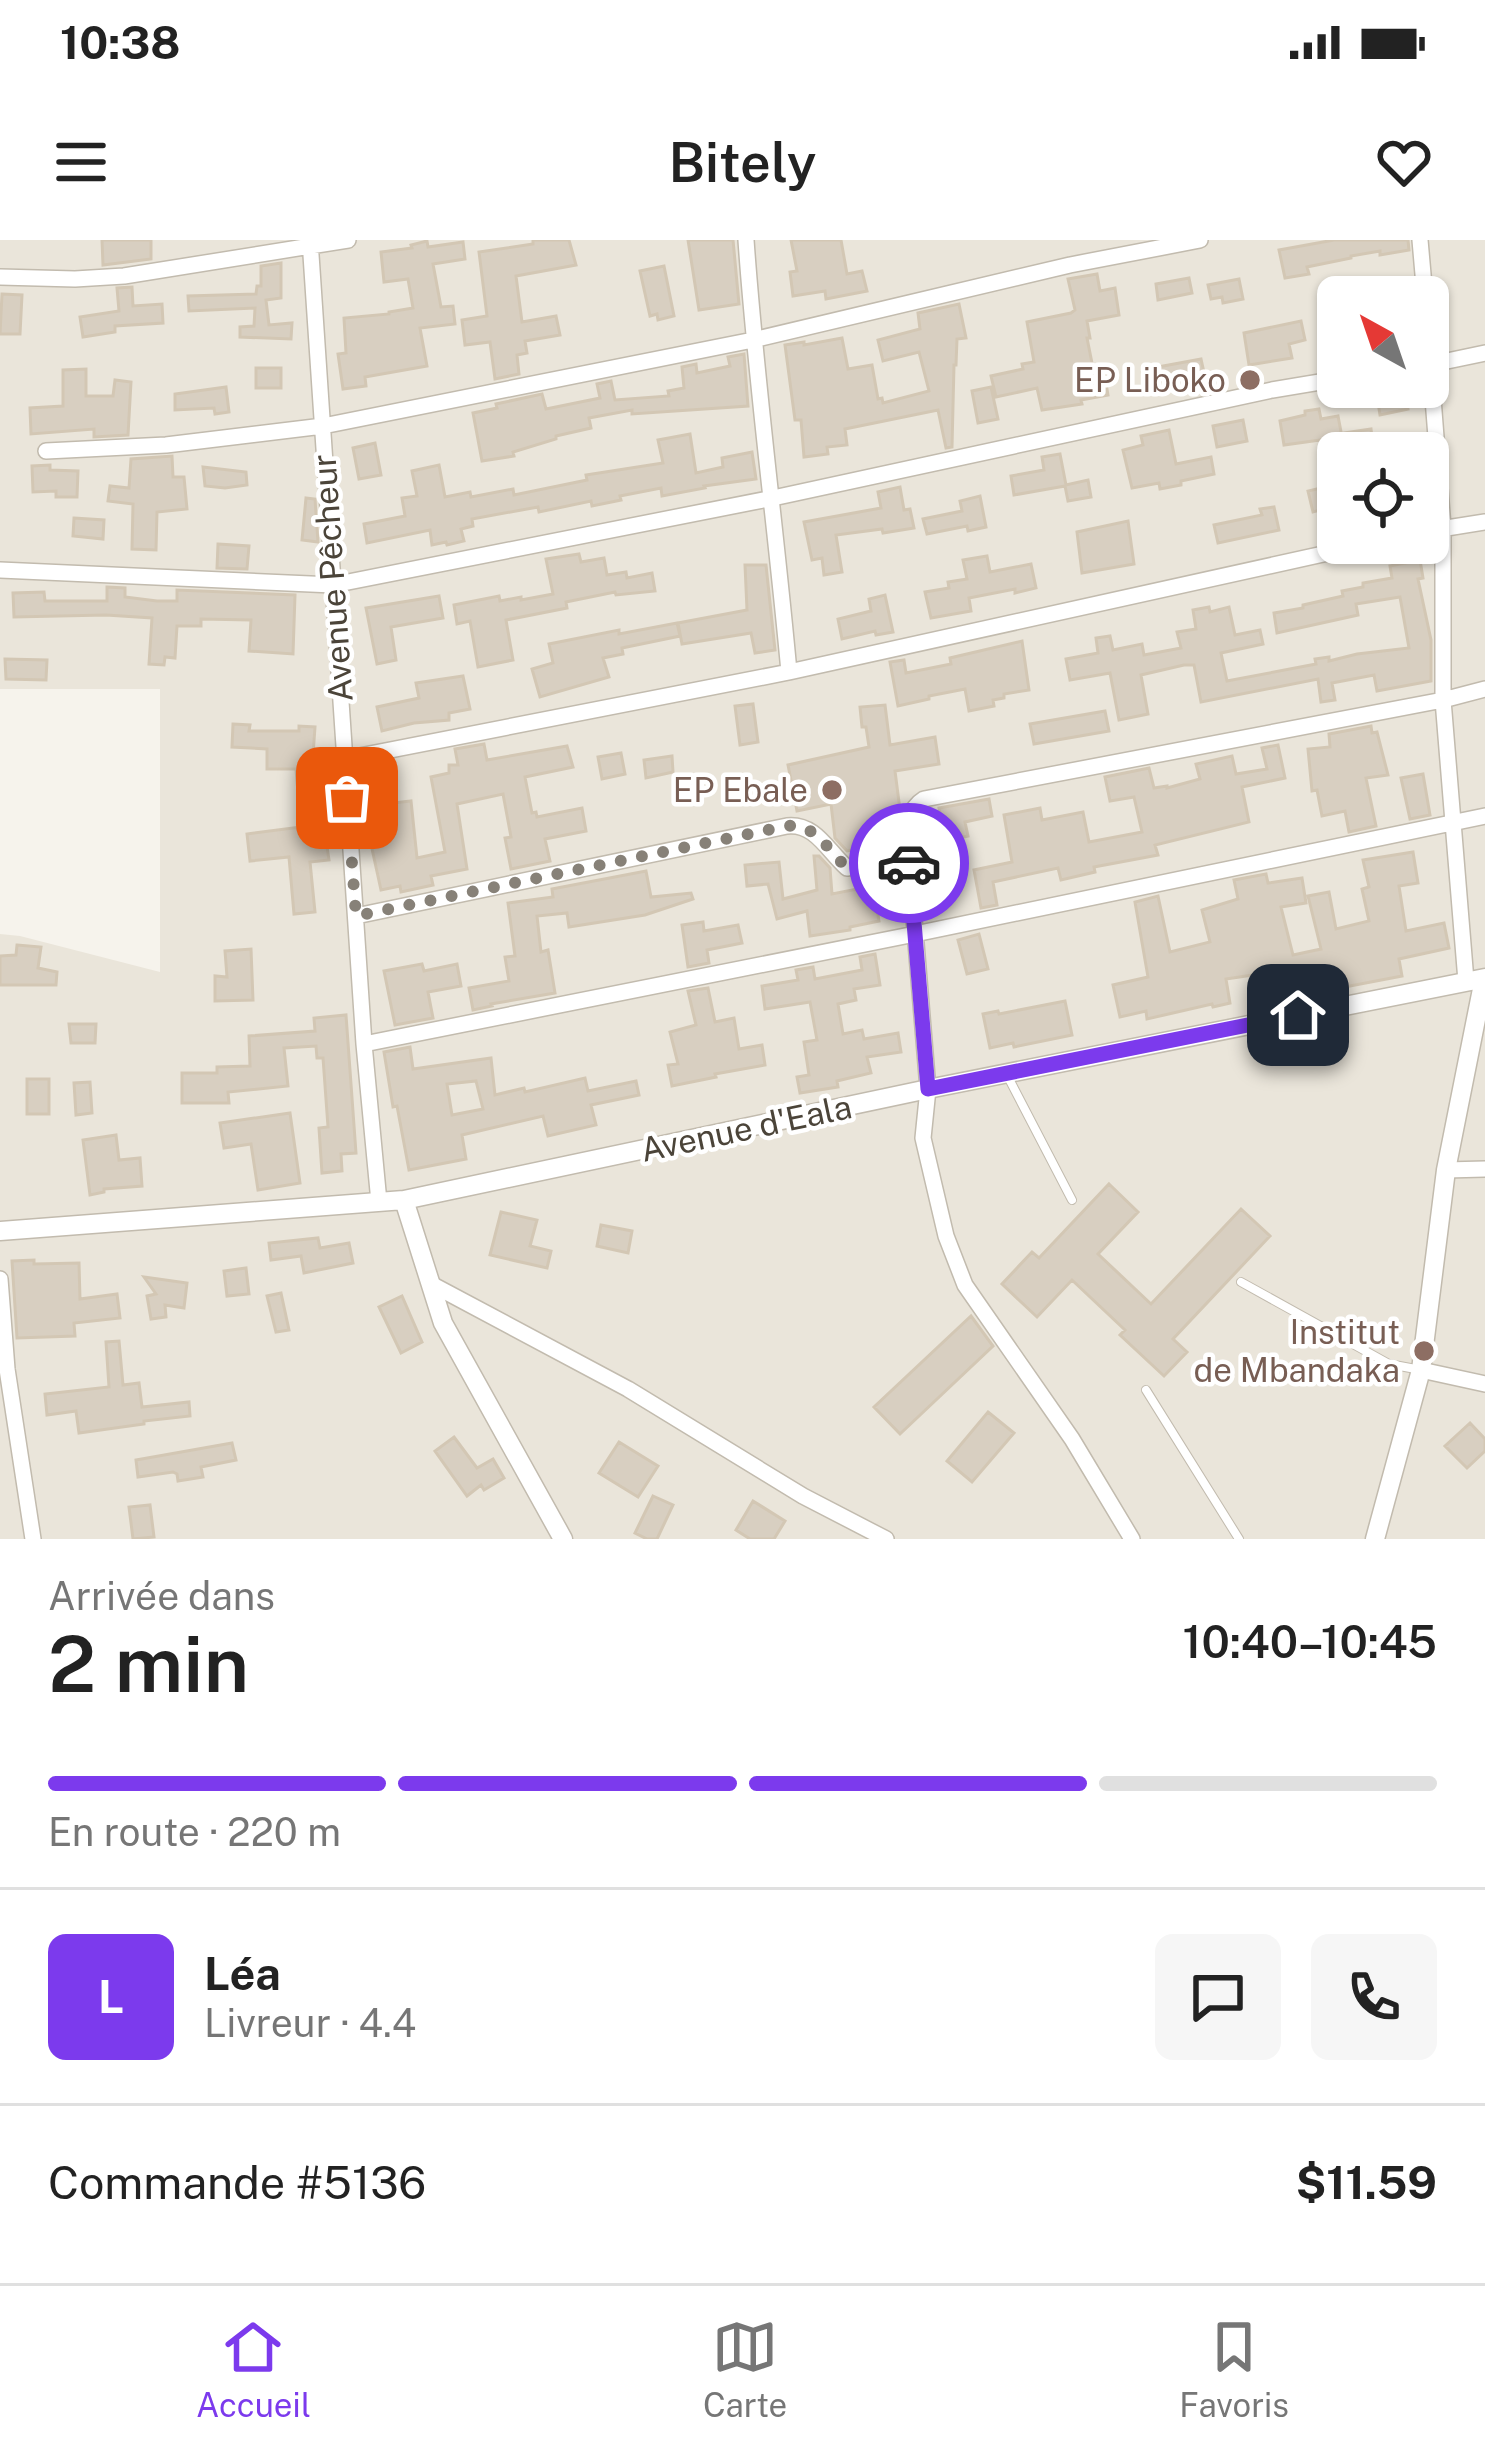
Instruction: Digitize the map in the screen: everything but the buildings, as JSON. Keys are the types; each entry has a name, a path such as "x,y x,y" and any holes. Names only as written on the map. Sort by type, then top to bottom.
{"street":[{"path":"0,277 124,275 348,240"},
{"path":"746,240 789,672"},
{"path":"46,452 189,443 323,426 753,340 1070,265 1200,240"},
{"path":"1420,240 1423,276"},
{"name":"Avenue Pêcheur","path":"310,244 364,1044 379,1202"},
{"path":"1449,360 1485,353"},
{"path":"0,569 333,585 1317,383"},
{"path":"1449,527 1485,522"},
{"path":"344,759 789,672 1317,555"},
{"path":"1375,1539 1420,1370 1446,1170 1478,979 1454,823 1438,564"},
{"path":"1132,1539 1072,1439 965,1285 946,1236 923,1138 928,1089 909,858 912,808 924,799 1485,689"},
{"path":"364,1044 1485,816"},
{"path":"356,916 803,824 847,868 909,858"},
{"name":"Avenue d'Eala","path":"0,1232 404,1200 1478,979"},
{"path":"1446,1170 1485,1169"},
{"path":"404,1200 443,1323 562,1539"},
{"path":"0,1279 7,1369 33,1539"},
{"path":"433,1286 628,1389 803,1496 886,1539"},
{"path":"1420,1370 1482,1385"}],"lane":[{"path":"1006,1074 1072,1200"},
{"path":"1241,1282 1389,1364 1420,1370"},
{"path":"1146,1390 1239,1539"}],"shaded area":[{"path":"0,240 1485,240 1485,1539 0,1539 0,934 160,972 160,689 0,689"}],"way so far":[{"path":"347,798 356,916 803,824 847,868 909,858 909,863"}],"place":[{"name":"EP Liboko","path":"1250,380"},
{"name":"EP Ebale","path":"832,790"},
{"name":"Institut de Mbandaka","path":"1424,1351"}],"route":[{"path":"909,863 928,1089 1298,1015"}]}
